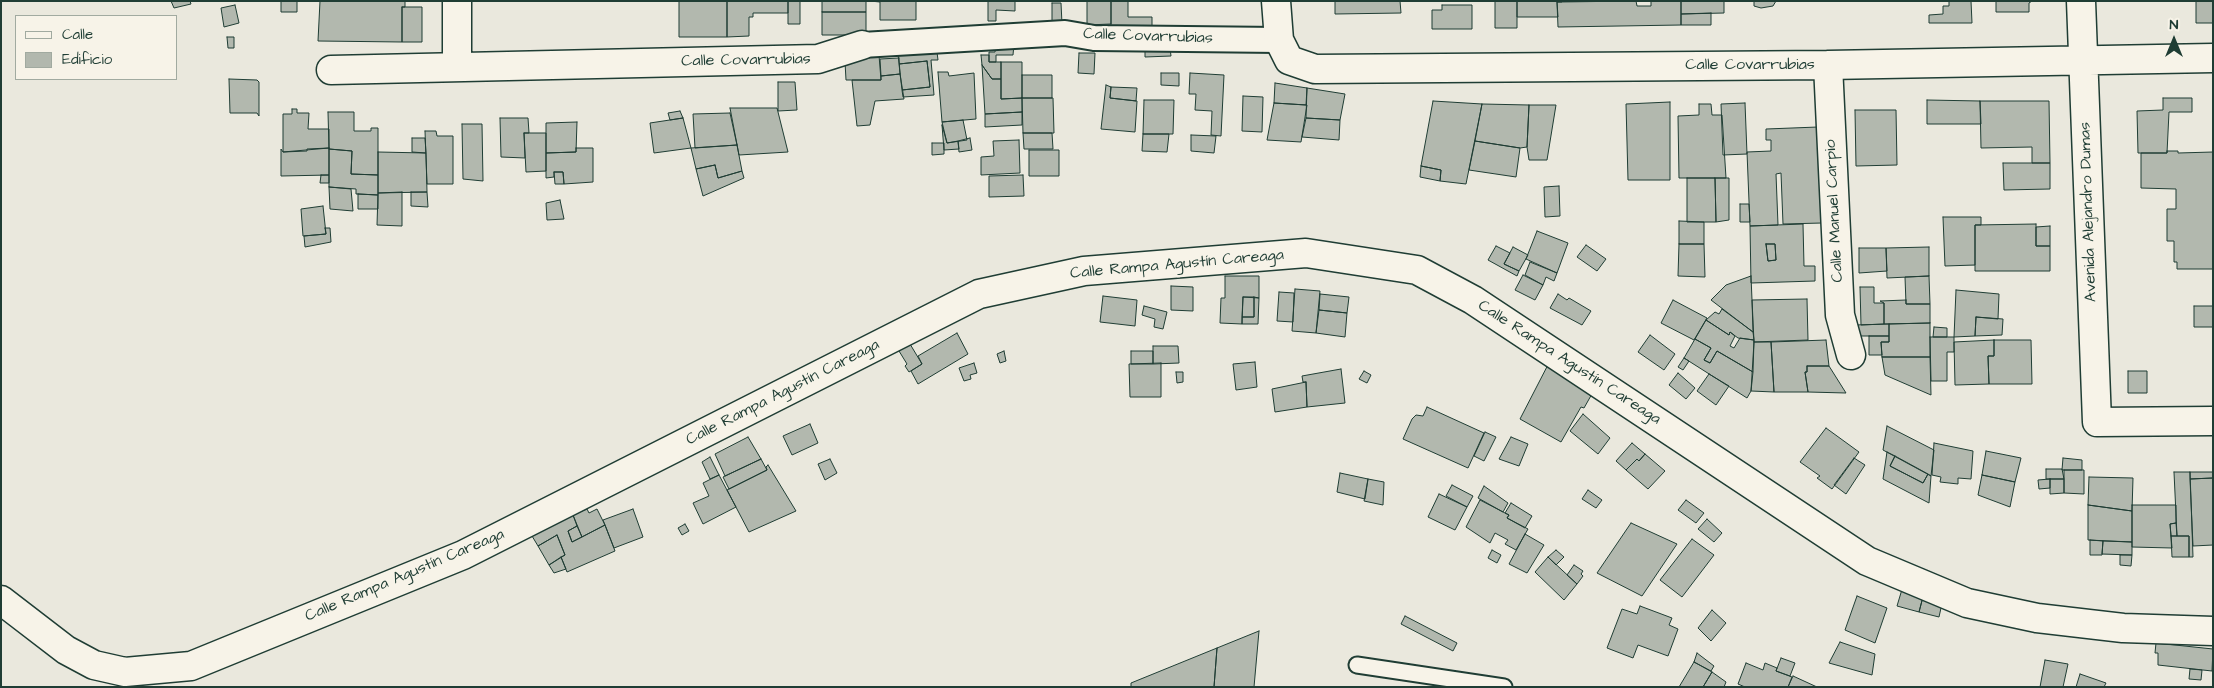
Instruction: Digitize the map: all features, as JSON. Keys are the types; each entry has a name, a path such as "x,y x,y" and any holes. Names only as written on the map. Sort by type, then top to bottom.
{"street":[{"path":"457,1 457,67"},
{"path":"1276,1 1284,50"},
{"name":"Avenida Alejandro Dumas","path":"2081,1 2097,422 2213,421"},
{"name":"Calle Covarrubias","path":"331,70 818,59 862,45 1066,34 1094,38 1284,50 1315,68 1828,65 2213,58"},
{"name":"Calle Manuel Carpio","path":"1828,65 1840,315 1851,355"},
{"name":"Calle Rampa Agustín Careaga","path":"1,600 66,650 94,665 125,672 191,666 463,555 979,294 1084,271 1306,253 1417,270 1473,300 1867,561 1968,603 2038,618 2123,628 2213,631"}],"lane":[{"path":"1358,665 1504,687"}],"building":[{"path":"171,1 190,1 191,4 174,8"},
{"path":"281,1 297,1 297,12 281,12"},
{"path":"320,1 405,1 405,7 402,7 402,42 318,41"},
{"path":"679,1 727,1 727,37 679,37"},
{"path":"727,1 788,1 788,13 753,13 753,17 749,17 749,36 727,37"},
{"path":"788,1 800,1 800,24 788,24"},
{"path":"822,1 866,1 866,12 822,12"},
{"path":"870,1 916,1 916,20 880,20 880,2"},
{"path":"988,1 1015,1 1015,11 996,10 996,21 988,21"},
{"path":"1087,1 1111,1 1111,24 1087,25"},
{"path":"1111,1 1128,1 1128,17 1152,17 1152,31 1111,33"},
{"path":"1335,1 1400,1 1401,13 1335,14"},
{"path":"1495,1 1517,1 1517,28 1495,28"},
{"path":"1517,1 1562,2 1557,2 1558,17 1517,17"},
{"path":"1636,1 1637,6 1651,6 1651,1 1681,1 1681,25 1558,27 1557,2"},
{"path":"1681,1 1724,1 1724,13 1681,14"},
{"path":"1754,1 1776,1 1773,6 1761,8 1754,6"},
{"path":"1949,1 1971,1 1972,23 1929,23 1929,15 1943,14 1943,6 1949,6"},
{"path":"1996,1 2032,1 2029,3 2029,12 1996,12"},
{"path":"2196,1 2213,1 2213,23 2196,23"},
{"path":"1052,3 1061,3 1062,24 1052,24"},
{"path":"235,5 239,23 224,27 221,8"},
{"path":"1442,5 1472,5 1472,29 1432,29 1432,10 1442,10"},
{"path":"402,7 422,7 422,42 402,42"},
{"path":"822,12 866,12 866,35 822,35"},
{"path":"1711,13 1711,25 1681,25 1681,14"},
{"path":"227,37 234,37 234,48 228,48"},
{"path":"996,44 1014,44 1013,55 996,55 996,62 989,62 989,52 995,52"},
{"path":"1170,48 1171,56 1145,57 1145,49"},
{"path":"937,52 938,60 931,60 934,95 903,97 902,90 930,87 927,61 899,64 898,54"},
{"path":"1079,53 1095,53 1094,74 1078,73"},
{"path":"879,55 881,80 846,80 845,62 849,57"},
{"path":"981,55 989,55 989,62 1001,62 1001,79 992,79 982,65"},
{"path":"899,58 900,74 881,76 880,59"},
{"path":"927,61 930,87 902,90 899,64"},
{"path":"1001,62 1022,62 1022,98 1001,99"},
{"path":"982,65 992,79 1001,79 1001,99 1022,98 1022,112 985,114"},
{"path":"938,72 948,72 949,76 974,73 976,119 942,122"},
{"path":"1161,73 1179,73 1179,86 1161,85"},
{"path":"1190,73 1224,75 1221,136 1211,135 1212,111 1195,110 1196,94 1189,94"},
{"path":"900,74 904,99 875,101 870,125 857,126 852,80 881,80 881,76"},
{"path":"1022,75 1052,75 1052,98 1022,98"},
{"path":"229,79 257,80 259,82 259,116 257,113 230,113"},
{"path":"778,82 795,82 797,110 778,111"},
{"path":"1275,83 1307,88 1306,105 1274,103"},
{"path":"1106,85 1111,87 1110,98 1137,101 1135,132 1101,129"},
{"path":"1111,87 1137,88 1136,101 1110,98"},
{"path":"1307,88 1345,94 1340,120 1306,118"},
{"path":"1243,96 1263,97 1262,132 1242,131"},
{"path":"1022,98 1053,98 1054,133 1023,133"},
{"path":"2163,98 2192,98 2192,112 2169,112 2167,153 2138,153 2137,111 2163,110"},
{"path":"1144,100 1174,100 1173,134 1143,134"},
{"path":"1927,100 1980,101 1981,124 1927,124"},
{"path":"1433,101 1482,104 1466,184 1440,181 1441,170 1421,166"},
{"path":"1980,101 2049,101 2050,163 2032,163 2032,147 1981,148"},
{"path":"1670,102 1670,180 1628,180 1626,104"},
{"path":"1274,103 1307,105 1301,142 1267,140"},
{"path":"1745,103 1747,154 1723,155 1721,104"},
{"path":"1482,104 1529,105 1527,147 1520,148 1475,141"},
{"path":"1699,104 1711,104 1712,115 1722,115 1726,178 1679,178 1678,116 1699,115"},
{"path":"1529,105 1556,105 1547,160 1529,160 1527,147"},
{"path":"730,108 777,108 788,152 739,155"},
{"path":"292,109 297,109 297,113 309,113 308,129 329,129 329,148 283,152 283,114 292,114"},
{"path":"1855,110 1896,110 1897,165 1856,166"},
{"path":"680,111 683,118 670,120 668,113"},
{"path":"328,112 354,112 354,131 371,131 371,128 378,128 378,175 351,174 352,151 329,149"},
{"path":"1022,112 1022,125 985,127 985,114"},
{"path":"730,113 737,145 695,148 693,114"},
{"path":"500,118 528,118 529,133 524,133 525,158 501,157"},
{"path":"683,118 691,148 654,153 650,123"},
{"path":"1306,118 1340,120 1339,140 1302,137"},
{"path":"963,120 967,140 947,143 942,122"},
{"path":"577,122 576,152 546,153 546,123"},
{"path":"462,124 482,124 483,181 463,179"},
{"path":"942,125 947,143 958,141 959,149 944,150"},
{"path":"1818,127 1822,223 1783,224 1781,173 1776,174 1778,225 1750,226 1747,152 1771,151 1771,140 1766,140 1766,129"},
{"path":"425,131 436,131 437,136 453,136 453,184 427,184"},
{"path":"524,133 546,133 546,171 526,172"},
{"path":"1023,133 1052,133 1053,149 1024,149"},
{"path":"1143,134 1169,134 1167,152 1142,151"},
{"path":"1191,135 1216,136 1214,153 1191,151"},
{"path":"412,138 425,138 426,153 412,152"},
{"path":"970,138 972,150 959,152 958,141"},
{"path":"1019,140 1020,173 981,175 981,157 994,156 993,141"},
{"path":"1475,141 1520,148 1516,177 1469,170"},
{"path":"932,143 944,143 944,154 932,155"},
{"path":"737,145 742,171 718,178 715,165 696,169 691,148"},
{"path":"329,148 329,175 281,176 281,149 283,152"},
{"path":"576,148 593,148 593,182 564,184 563,172 554,172 554,177 546,178 546,153 576,152"},
{"path":"329,149 352,151 351,174 378,175 378,195 356,194 356,189 329,187"},
{"path":"1029,150 1059,150 1059,176 1029,176"},
{"path":"2167,151 2178,151 2178,153 2213,152 2213,269 2177,269 2177,262 2174,262 2174,241 2167,241 2167,209 2176,209 2176,189 2141,188 2141,153 2167,153"},
{"path":"378,152 426,153 427,192 378,193"},
{"path":"2003,163 2050,163 2050,189 2004,190"},
{"path":"715,165 718,178 742,171 744,178 703,196 696,169"},
{"path":"1421,166 1441,170 1440,181 1420,177"},
{"path":"554,172 563,172 564,184 555,184"},
{"path":"321,175 329,175 329,183 320,183"},
{"path":"1023,175 1024,196 989,197 989,176"},
{"path":"1687,178 1715,178 1716,222 1687,222"},
{"path":"1715,178 1729,178 1729,220 1716,222"},
{"path":"1559,186 1560,216 1545,217 1544,187"},
{"path":"329,187 351,189 353,211 330,209"},
{"path":"402,192 402,226 377,225 378,193"},
{"path":"411,192 427,192 428,207 411,206"},
{"path":"358,194 378,195 378,209 358,209"},
{"path":"560,200 564,219 547,220 546,203"},
{"path":"1740,204 1749,204 1750,222 1740,222"},
{"path":"323,206 326,234 303,236 301,209"},
{"path":"1943,217 1981,217 1981,225 1975,225 1975,265 1945,266"},
{"path":"1679,221 1704,222 1704,244 1679,244"},
{"path":"1803,224 1804,266 1815,266 1815,281 1751,283 1750,226","holes":["1766,244 1775,244 1776,260 1768,261"]},
{"path":"2036,224 2036,246 2050,246 2050,271 1975,271 1975,225"},
{"path":"2050,226 2050,246 2036,246 2036,227"},
{"path":"325,228 330,228 331,242 305,247 304,236 326,234"},
{"path":"1537,231 1568,243 1557,273 1526,259"},
{"path":"1679,244 1704,244 1705,277 1678,276"},
{"path":"1766,244 1775,244 1776,260 1768,261"},
{"path":"1586,245 1606,259 1597,271 1577,257"},
{"path":"1496,246 1510,253 1504,264 1519,271 1517,276 1488,260"},
{"path":"1513,247 1528,255 1519,271 1504,264"},
{"path":"1929,247 1929,276 1887,278 1886,248"},
{"path":"1859,248 1886,248 1887,271 1859,273"},
{"path":"1530,262 1557,273 1554,281 1546,277 1543,285 1525,275"},
{"path":"1523,275 1543,285 1535,300 1515,290"},
{"path":"1225,276 1259,276 1259,298 1243,297 1242,324 1220,323 1221,298 1225,298"},
{"path":"1751,276 1753,332 1711,300 1726,285"},
{"path":"1929,276 1930,304 1906,304 1905,277"},
{"path":"1171,286 1193,287 1193,311 1171,310"},
{"path":"1860,287 1874,287 1874,303 1884,303 1884,324 1861,325"},
{"path":"1295,289 1320,291 1316,333 1292,331"},
{"path":"1956,290 1999,294 1998,319 1976,317 1975,336 1954,337"},
{"path":"1279,292 1294,293 1293,322 1277,321"},
{"path":"1320,294 1349,297 1347,313 1319,310"},
{"path":"1558,294 1591,311 1582,325 1550,308"},
{"path":"1103,296 1137,300 1135,326 1100,322"},
{"path":"1243,297 1254,297 1254,317 1242,317"},
{"path":"1254,297 1259,298 1258,324 1242,324 1242,317 1254,317"},
{"path":"1807,299 1808,340 1754,342 1752,300"},
{"path":"1673,300 1707,318 1694,340 1661,323"},
{"path":"1906,300 1906,304 1930,304 1930,323 1884,324 1884,303 1880,301"},
{"path":"1144,306 1167,312 1163,329 1154,327 1155,319 1142,315"},
{"path":"2194,306 2213,306 2213,327 2194,327"},
{"path":"1722,309 1753,332 1754,340 1738,338 1730,332 1729,335 1706,320 1715,312 1719,314"},
{"path":"1319,310 1347,313 1345,337 1316,333"},
{"path":"1976,317 2003,319 2002,335 1975,336"},
{"path":"1706,320 1729,335 1730,332 1735,336 1730,346 1734,348 1740,338 1754,340 1753,372 1717,351 1710,363 1704,360 1711,348 1695,339"},
{"path":"1930,323 1930,357 1882,357 1881,342 1889,342 1889,324"},
{"path":"1889,324 1889,336 1859,336 1855,325"},
{"path":"1934,327 1947,328 1947,337 1933,337"},
{"path":"957,333 968,354 918,384 911,371 922,364 918,356"},
{"path":"1650,335 1675,354 1664,370 1638,352"},
{"path":"1869,336 1889,336 1889,342 1881,342 1882,355 1869,355"},
{"path":"1930,337 1954,337 1954,352 1947,352 1947,381 1931,381"},
{"path":"1695,339 1711,348 1704,360 1710,363 1717,351 1753,372 1751,391 1747,398 1684,358"},
{"path":"1826,340 1829,366 1807,366 1807,372 1805,372 1808,392 1774,392 1771,342"},
{"path":"1994,340 1994,356 1988,356 1989,384 1955,385 1954,342"},
{"path":"1994,340 2031,340 2032,384 1989,384 1988,356 1994,356"},
{"path":"1754,342 1771,342 1774,392 1751,391"},
{"path":"910,344 922,364 909,372 905,366 907,364 899,351"},
{"path":"1153,346 1178,346 1179,363 1153,364"},
{"path":"1004,351 1006,361 1000,363 997,354"},
{"path":"1131,351 1153,351 1153,364 1131,364"},
{"path":"1552,357 1597,385 1584,408 1581,407 1561,442 1520,419"},
{"path":"1882,357 1930,357 1931,395 1885,375"},
{"path":"1684,358 1689,361 1683,370 1678,367"},
{"path":"1255,362 1257,387 1236,390 1233,364"},
{"path":"974,363 977,373 970,375 971,379 964,381 959,368"},
{"path":"1161,363 1161,397 1130,397 1129,364"},
{"path":"1807,366 1829,366 1846,393 1808,392 1805,372 1807,372"},
{"path":"1341,369 1345,403 1307,407 1306,382 1303,382 1302,376"},
{"path":"1364,371 1371,375 1367,383 1359,379"},
{"path":"2128,371 2147,371 2147,393 2128,393"},
{"path":"1176,372 1183,372 1183,382 1177,383"},
{"path":"1678,373 1695,388 1686,399 1669,385"},
{"path":"1709,374 1729,386 1716,405 1697,391"},
{"path":"1306,382 1307,407 1275,412 1272,389"},
{"path":"1427,407 1484,433 1468,468 1403,439 1412,419 1416,415 1423,416"},
{"path":"1583,414 1610,438 1598,454 1570,431"},
{"path":"810,424 818,443 792,455 783,436"},
{"path":"1887,426 1934,450 1931,476 1883,450"},
{"path":"1826,428 1859,452 1832,489 1817,478 1820,476 1800,462"},
{"path":"1485,432 1496,437 1484,461 1474,456"},
{"path":"748,437 761,459 725,476 715,454"},
{"path":"1511,437 1528,444 1519,466 1499,459"},
{"path":"1632,443 1645,454 1626,470 1616,461"},
{"path":"1934,443 1973,451 1971,479 1958,478 1958,484 1940,482 1941,477 1932,475"},
{"path":"1986,451 2021,458 2015,482 1982,475"},
{"path":"1887,452 1895,456 1890,466 1923,483 1928,474 1931,476 1929,503 1883,479"},
{"path":"1645,454 1665,471 1648,489 1626,470"},
{"path":"1895,456 1928,474 1923,483 1890,466"},
{"path":"710,457 719,475 710,479 702,462"},
{"path":"1854,458 1865,465 1846,494 1834,485"},
{"path":"2063,458 2082,460 2082,470 2062,470"},
{"path":"761,459 767,470 729,489 723,477"},
{"path":"830,459 837,473 825,480 818,464"},
{"path":"768,465 796,511 749,532 727,490 767,470 766,467"},
{"path":"2046,469 2062,469 2064,479 2046,479"},
{"path":"2064,470 2084,470 2084,494 2064,493"},
{"path":"2174,472 2190,472 2193,557 2189,557 2189,536 2177,536"},
{"path":"2190,472 2213,472 2213,478 2190,479"},
{"path":"1340,473 1368,479 1365,499 1337,492"},
{"path":"719,475 736,507 703,524 693,503 709,496 703,483"},
{"path":"1982,475 2015,482 2010,507 1978,495"},
{"path":"2089,477 2133,478 2132,511 2088,505"},
{"path":"2213,478 2213,545 2193,546 2190,479"},
{"path":"1368,479 1384,482 1383,505 1364,501"},
{"path":"2050,479 2050,488 2039,489 2038,480"},
{"path":"2050,479 2064,479 2064,493 2050,494"},
{"path":"1452,485 1473,496 1467,507 1446,496"},
{"path":"1484,486 1508,503 1503,512 1478,498"},
{"path":"1588,490 1602,500 1596,508 1582,499"},
{"path":"1439,494 1467,507 1455,530 1428,517"},
{"path":"1480,500 1509,515 1507,518 1528,529 1516,550 1505,544 1508,540 1495,533 1490,543 1466,527"},
{"path":"1686,500 1704,513 1696,523 1678,510"},
{"path":"1511,503 1532,516 1525,528 1507,518 1509,515 1505,513"},
{"path":"2088,505 2132,511 2132,542 2088,540"},
{"path":"2132,505 2176,505 2176,523 2170,524 2172,548 2132,547"},
{"path":"587,509 589,513 597,509 605,525 582,537 573,515"},
{"path":"633,509 643,537 614,548 603,520"},
{"path":"573,515 577,526 568,531 572,542 605,525 615,551 567,572 561,557 565,555 557,535 538,546 532,536"},
{"path":"1707,519 1722,533 1714,542 1698,529"},
{"path":"1631,523 1677,544 1642,596 1597,573"},
{"path":"2176,523 2177,536 2171,536 2170,524"},
{"path":"685,524 689,531 682,535 678,528"},
{"path":"577,526 582,537 572,542 568,531"},
{"path":"1525,534 1544,545 1527,573 1509,564"},
{"path":"557,535 565,555 549,565 538,546"},
{"path":"2171,536 2189,536 2189,557 2172,557"},
{"path":"1692,539 1714,555 1682,597 1660,580"},
{"path":"2090,540 2103,541 2102,555 2090,555"},
{"path":"2103,541 2132,542 2132,555 2102,554"},
{"path":"1492,550 1501,555 1497,563 1488,558"},
{"path":"1556,550 1564,557 1556,565 1548,557"},
{"path":"2120,555 2132,555 2131,566 2120,565"},
{"path":"561,557 566,569 554,573 549,565"},
{"path":"1548,557 1577,584 1564,600 1535,572"},
{"path":"1574,565 1583,571 1581,574 1583,576 1577,584 1567,575"},
{"path":"1903,586 1924,593 1919,612 1897,606"},
{"path":"1924,593 1952,611 1941,608 1939,617 1919,612"},
{"path":"1857,596 1887,608 1875,643 1845,630"},
{"path":"1640,606 1672,618 1669,625 1678,629 1668,656 1638,645 1633,658 1607,648 1622,609 1637,614"},
{"path":"1712,610 1726,623 1711,641 1698,628"},
{"path":"1405,616 1457,643 1453,651 1401,624"},
{"path":"1259,631 1254,687 1214,687 1217,648"},
{"path":"1840,642 1875,654 1872,675 1829,663"},
{"path":"2156,643 2213,649 2212,671 2158,665 2158,653 2155,653"},
{"path":"1217,648 1214,687 1131,687 1131,683"},
{"path":"1697,653 1714,666 1711,671 1694,662"},
{"path":"1781,658 1795,663 1790,676 1776,671"},
{"path":"2045,660 2068,664 2063,687 2040,687"},
{"path":"1694,662 1712,672 1703,687 1679,687"},
{"path":"1746,663 1763,670 1765,663 1777,668 1776,671 1792,677 1788,687 1745,687 1738,684"},
{"path":"2190,669 2202,670 2201,680 2189,679"},
{"path":"1712,672 1726,682 1724,687 1703,687"},
{"path":"2080,674 2106,683 2104,687 2076,687"},
{"path":"1793,676 1817,687 1788,687"}]}
